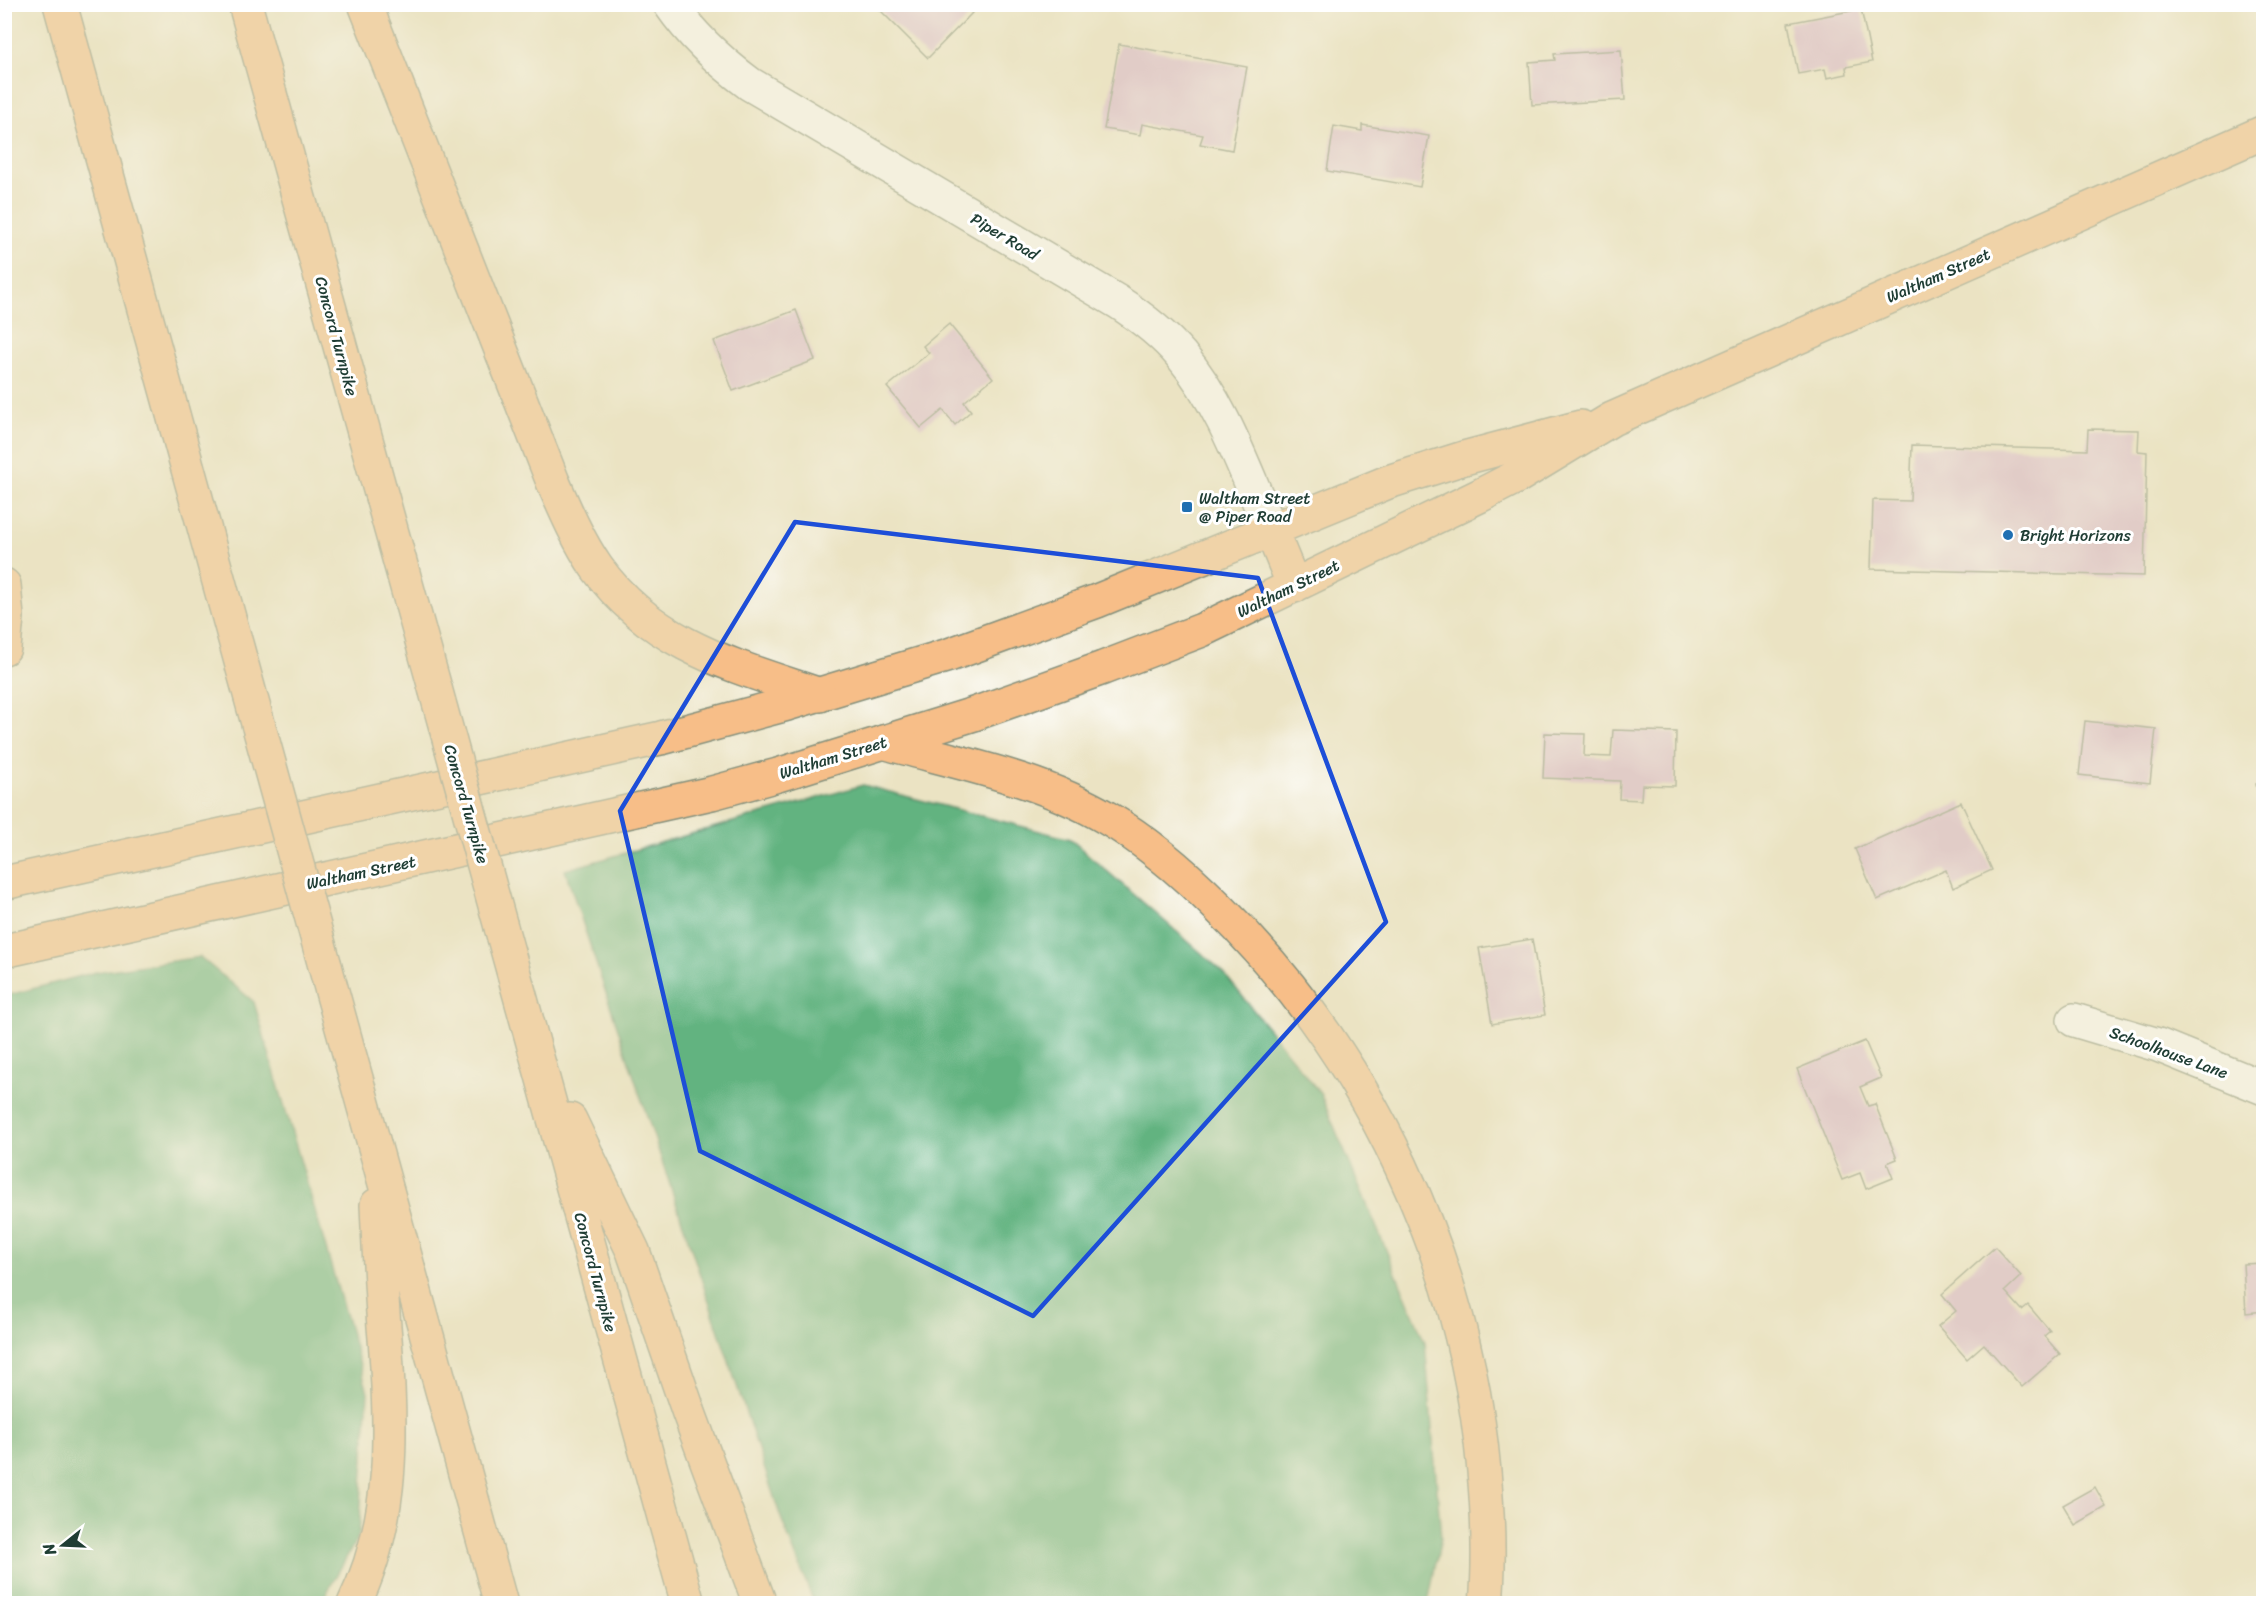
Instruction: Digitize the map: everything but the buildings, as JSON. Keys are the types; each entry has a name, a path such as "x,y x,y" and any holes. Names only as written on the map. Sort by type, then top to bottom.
{"main road":[{"path":"60,4 501,1604"},
{"name":"Concord Turnpike","path":"245,4 688,1604"},
{"path":"365,4 553,482 573,527 597,567 610,585 639,613 682,643 714,658 820,695"},
{"name":"Waltham Street","path":"4,951 678,801 778,775 984,711 1104,668 1202,630 1479,496 1518,476 1612,419 2264,132"},
{"name":"Waltham Street","path":"4,882 661,738 820,695 949,655 1086,605 1357,494 1464,458 1612,419"},
{"path":"1464,458 1479,496"},
{"path":"1271,530 1294,586"},
{"path":"4,585 6,617 4,648"},
{"path":"884,742 1030,784 1082,804 1129,832 1175,867 1242,931 1285,979 1326,1034 1363,1092 1406,1177 1439,1258 1460,1329 1469,1366 1482,1443 1488,1522 1486,1604"},
{"path":"533,1042 633,1251 688,1413 760,1604"},
{"path":"354,1604 366,1577 379,1536 387,1491 389,1461 389,1393 373,1138"}],"street":[{"name":"Piper Road","path":"670,4 705,46 750,84 1118,302 1152,327 1181,355 1206,391 1237,452 1271,530"},
{"name":"Schoolhouse Lane","path":"2074,1020 2147,1041 2264,1088"}],"highlighted area":[{"path":"795,522 1258,578 1386,922 1033,1316 700,1151 620,811"}],"green space":[{"path":"863,785 1070,839 1222,971 1320,1093 1425,1342 1441,1538 1428,1603 814,1603 781,1518 565,870"},
{"path":"200,957 254,1002 368,1392 359,1535 321,1603 5,1603 5,996 96,972"}],"place":[{"name":"Waltham Street @ Piper Road","path":"1187,507"},
{"name":"Bright Horizons","path":"2008,535"}]}
